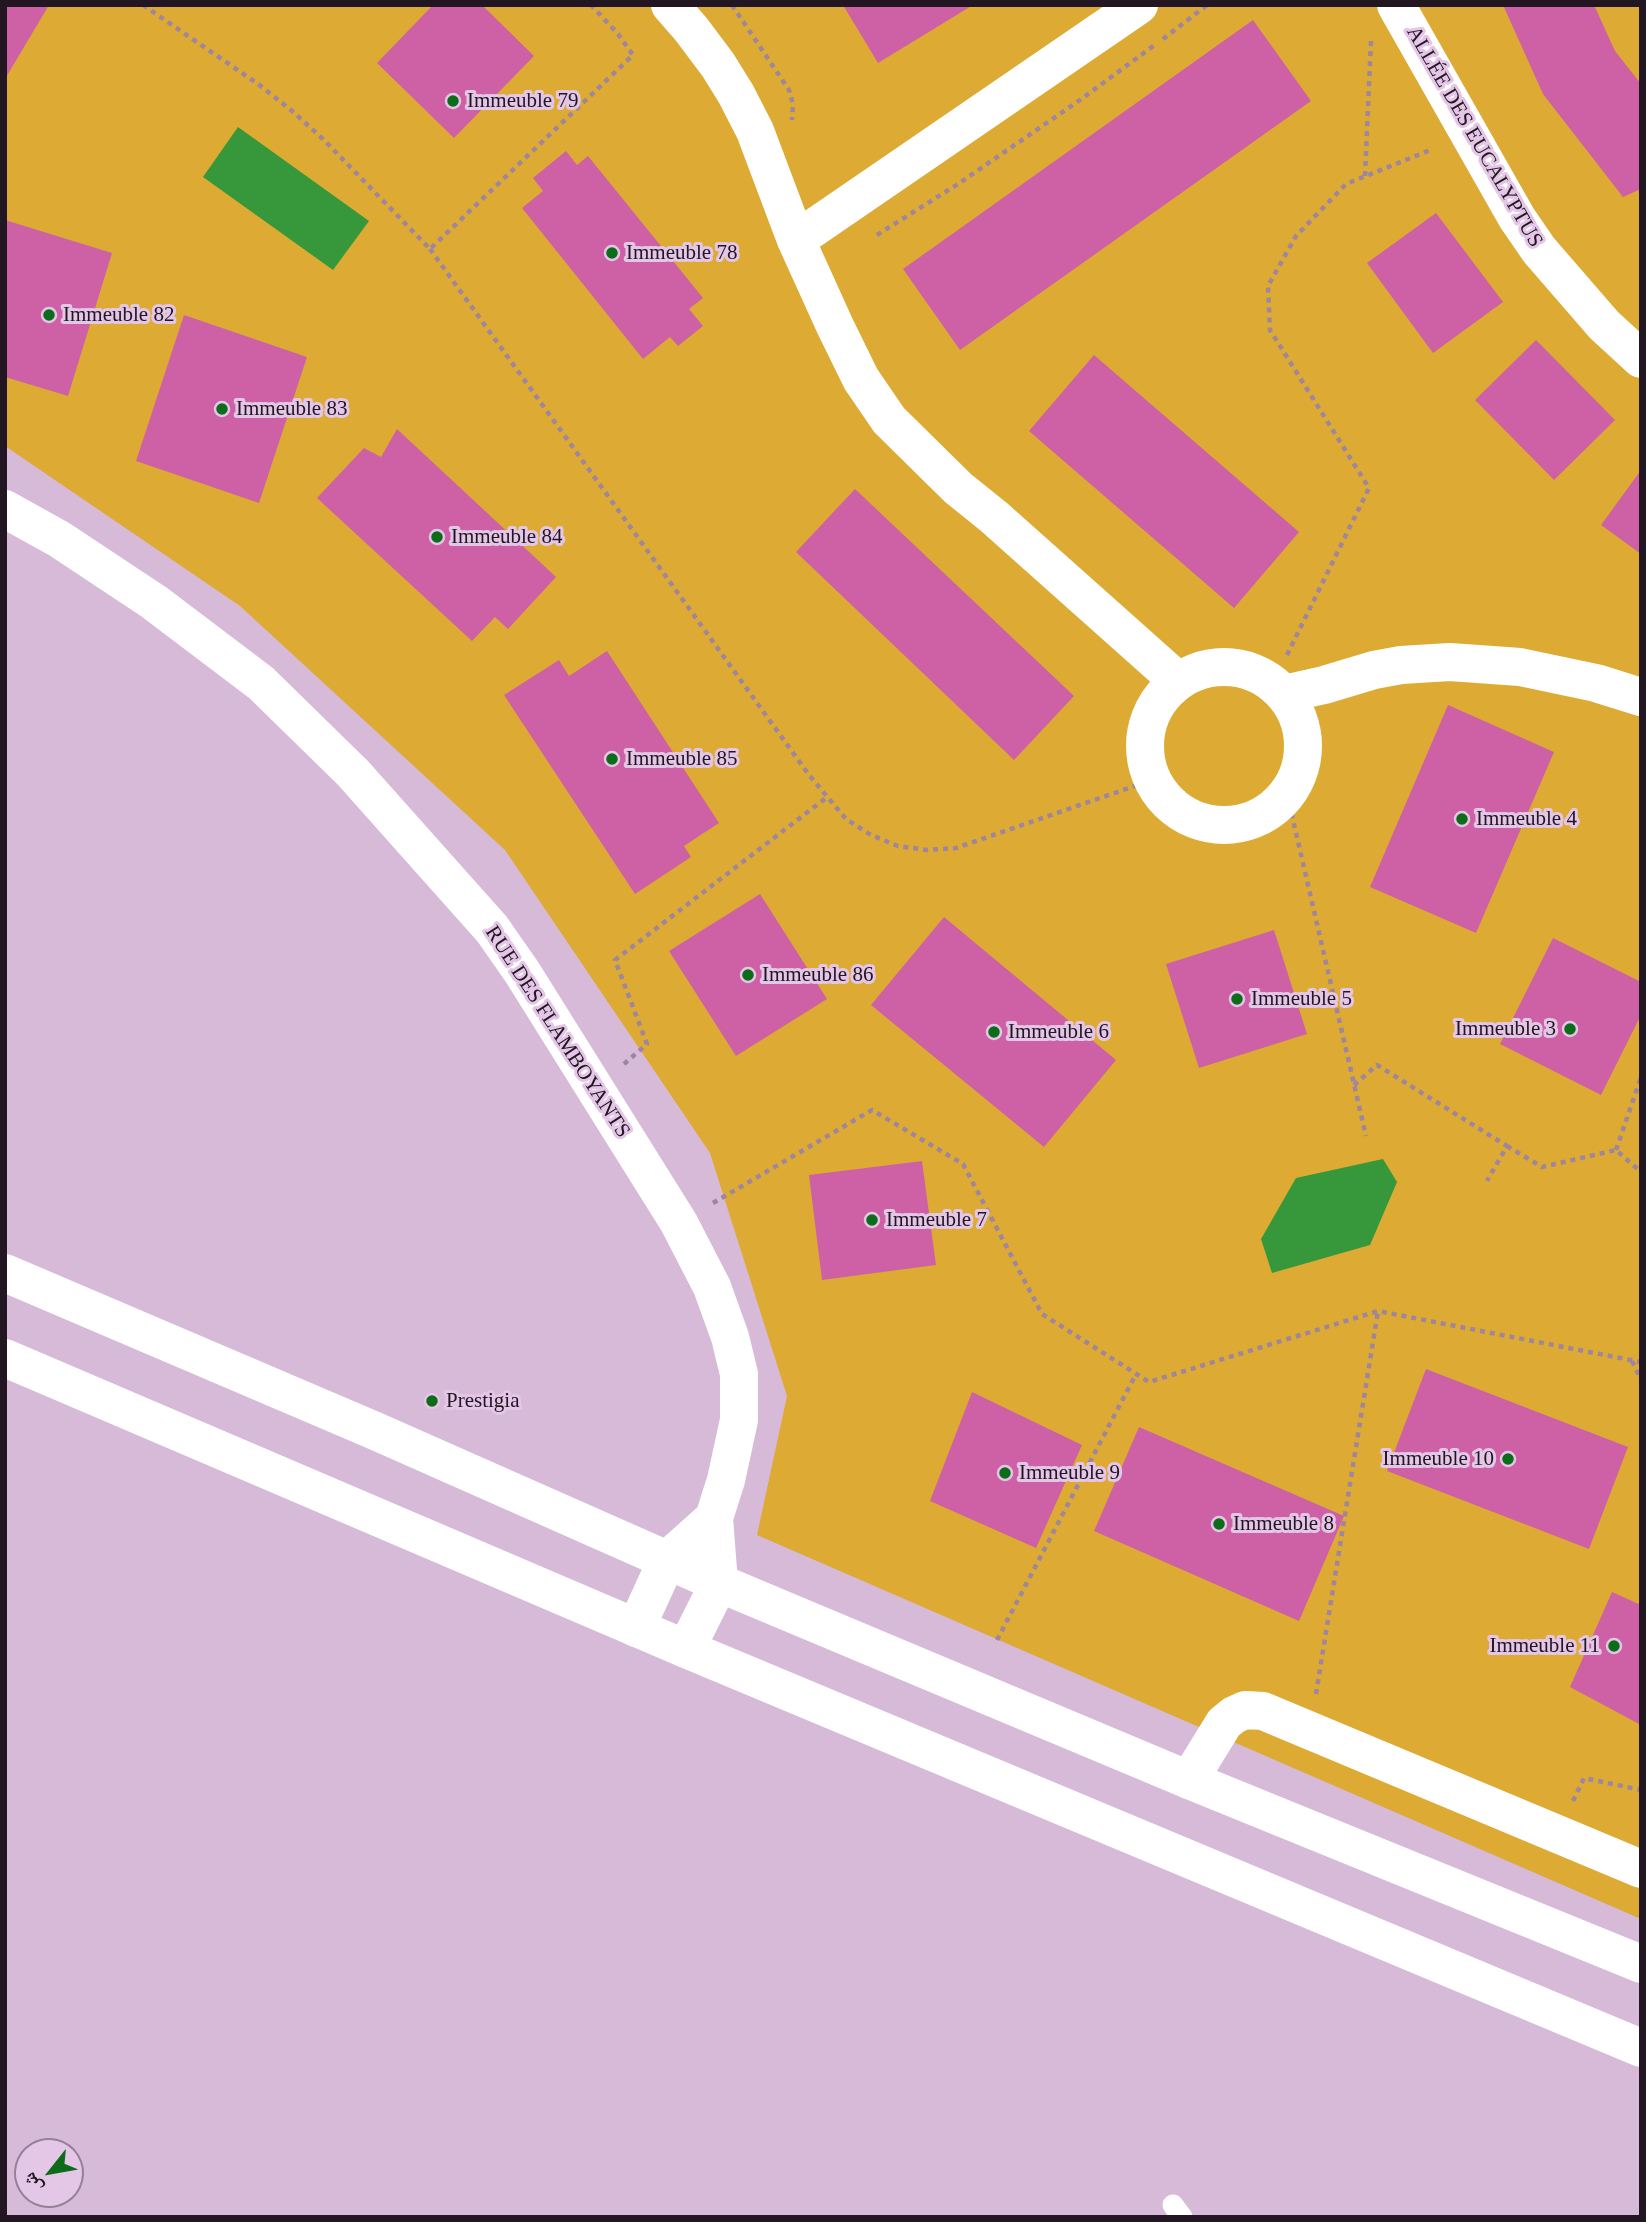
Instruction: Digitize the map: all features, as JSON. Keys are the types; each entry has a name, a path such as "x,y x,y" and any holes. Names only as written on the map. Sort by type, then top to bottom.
{"street":[{"path":"670,5 712,56 736,94 755,131 796,240 861,379 889,421 958,488 1178,681"},
{"path":"796,240 1139,5"},
{"name":"ALLÉE DES EUCALYPTUS","path":"1396,5 1517,218 1539,250 1604,325 1641,359"},
{"name":"RUE DES FLAMBOYANTS","path":"5,509 59,539 154,602 261,683 334,755 422,850 492,929 522,972 679,1223 712,1287 730,1337 739,1374 739,1420 714,1518 719,1583"},
{"path":"1279,689 1324,685 1401,665 1450,663 1520,667 1595,683 1641,697"},
{"path":"1218,667 1247,670 1279,689 1298,717 1303,744 1300,770 1295,783 1279,804 1256,819 1216,825 1203,823 1178,811 1168,802 1152,780 1145,754 1147,727 1157,703 1178,681 1190,674 1218,667"},
{"path":"5,1273 373,1430 719,1583 1189,1780 1641,1964"},
{"path":"5,1358 636,1628 1641,2048"},
{"path":"636,1628 667,1560 714,1518"},
{"path":"686,1649 719,1583"},
{"path":"1189,1780 1224,1723 1245,1710 1262,1711 1641,1869"}],"path":[{"path":"144,5 291,110 323,139 430,249 826,798 846,819 871,835 898,846 927,850 956,848 1152,780"},
{"path":"430,249 633,55 591,5"},
{"path":"732,5 789,90 793,104 790,127"},
{"path":"877,235 958,184 1080,100 1207,5"},
{"path":"1365,176 1372,34"},
{"path":"1279,689 1369,488 1270,330 1268,286 1296,236 1346,184 1469,134"},
{"path":"1287,794 1366,1136"},
{"path":"593,1085 647,1044 615,960 826,798"},
{"path":"1354,1085 1377,1065 1542,1167 1616,1150"},
{"path":"1616,1150 1641,1077"},
{"path":"679,1223 872,1110 963,1164 1042,1314 1149,1382 1378,1311 1641,1362"},
{"path":"1487,1181 1507,1146"},
{"path":"1616,1150 1641,1172"},
{"path":"1310,1731 1378,1311"},
{"path":"1632,1361 1641,1380"},
{"path":"997,1640 1136,1374"},
{"path":"1557,1834 1584,1778 1641,1790"}],"shaded area":[{"path":"5,5 1641,5 1641,1919 757,1535 787,1396 710,1153 505,850 240,606 5,446"},
{"path":"238,127 369,221 333,270 203,177"},
{"path":"1383,1159 1397,1182 1370,1245 1272,1273 1261,1239 1296,1178"}],"building":[{"path":"5,5 49,5 5,79"},
{"name":"Immeuble 79","path":"433,5 482,5 534,56 454,138 377,63"},
{"path":"843,5 973,5 878,63"},
{"path":"1503,5 1594,5 1615,51 1641,84 1641,189 1623,197 1543,94"},
{"path":"1253,20 1311,101 960,350 903,269"},
{"name":"Immeuble 78","path":"566,151 577,165 588,156 703,298 689,309 703,326 678,346 670,337 643,359 522,208 543,191 533,178"},
{"path":"1436,213 1503,302 1433,353 1367,263"},
{"name":"Immeuble 82","path":"5,220 112,253 68,396 5,377"},
{"name":"Immeuble 83","path":"184,315 307,357 259,503 136,461"},
{"path":"1536,340 1615,420 1554,480 1475,400"},
{"path":"1094,355 1299,532 1234,608 1029,431"},
{"name":"Immeuble 84","path":"397,429 556,577 508,629 495,617 472,641 317,498 364,448 381,457"},
{"path":"1641,470 1641,554 1601,525"},
{"path":"855,489 1074,696 1014,760 796,552"},
{"name":"Immeuble 85","path":"607,651 719,823 684,846 691,857 635,894 504,695 559,660 569,676"},
{"name":"Immeuble 4","path":"1448,705 1554,752 1476,933 1370,887"},
{"name":"Immeuble 86","path":"760,894 827,999 736,1056 669,951"},
{"name":"Immeuble 6","path":"944,917 1116,1060 1044,1147 871,1005"},
{"name":"Immeuble 5","path":"1274,930 1307,1034 1199,1068 1166,964"},
{"name":"Immeuble 3","path":"1553,938 1641,982 1641,1015 1601,1095 1500,1044"},
{"name":"Immeuble 7","path":"922,1161 936,1265 822,1280 809,1175"},
{"name":"Immeuble 10","path":"1426,1369 1628,1447 1589,1549 1387,1471"},
{"name":"Immeuble 9","path":"972,1392 1082,1445 1036,1548 930,1501"},
{"name":"Immeuble 8","path":"1139,1427 1344,1516 1299,1621 1094,1531"},
{"name":"Immeuble 11","path":"1612,1592 1641,1605 1641,1725 1570,1687"}],"place":[{"name":"Immeuble 79","path":"453,101"},
{"name":"Immeuble 78","path":"612,253"},
{"name":"Immeuble 82","path":"49,315"},
{"name":"Immeuble 83","path":"222,409"},
{"name":"Immeuble 84","path":"437,537"},
{"name":"Immeuble 85","path":"612,759"},
{"name":"Immeuble 4","path":"1462,819"},
{"name":"Immeuble 86","path":"748,975"},
{"name":"Immeuble 5","path":"1237,999"},
{"name":"Immeuble 3","path":"1570,1029"},
{"name":"Immeuble 6","path":"994,1032"},
{"name":"Immeuble 7","path":"872,1220"},
{"name":"Prestigia","path":"432,1401"},
{"name":"Immeuble 10","path":"1508,1459"},
{"name":"Immeuble 9","path":"1005,1473"},
{"name":"Immeuble 8","path":"1219,1524"},
{"name":"Immeuble 11","path":"1614,1646"}]}
